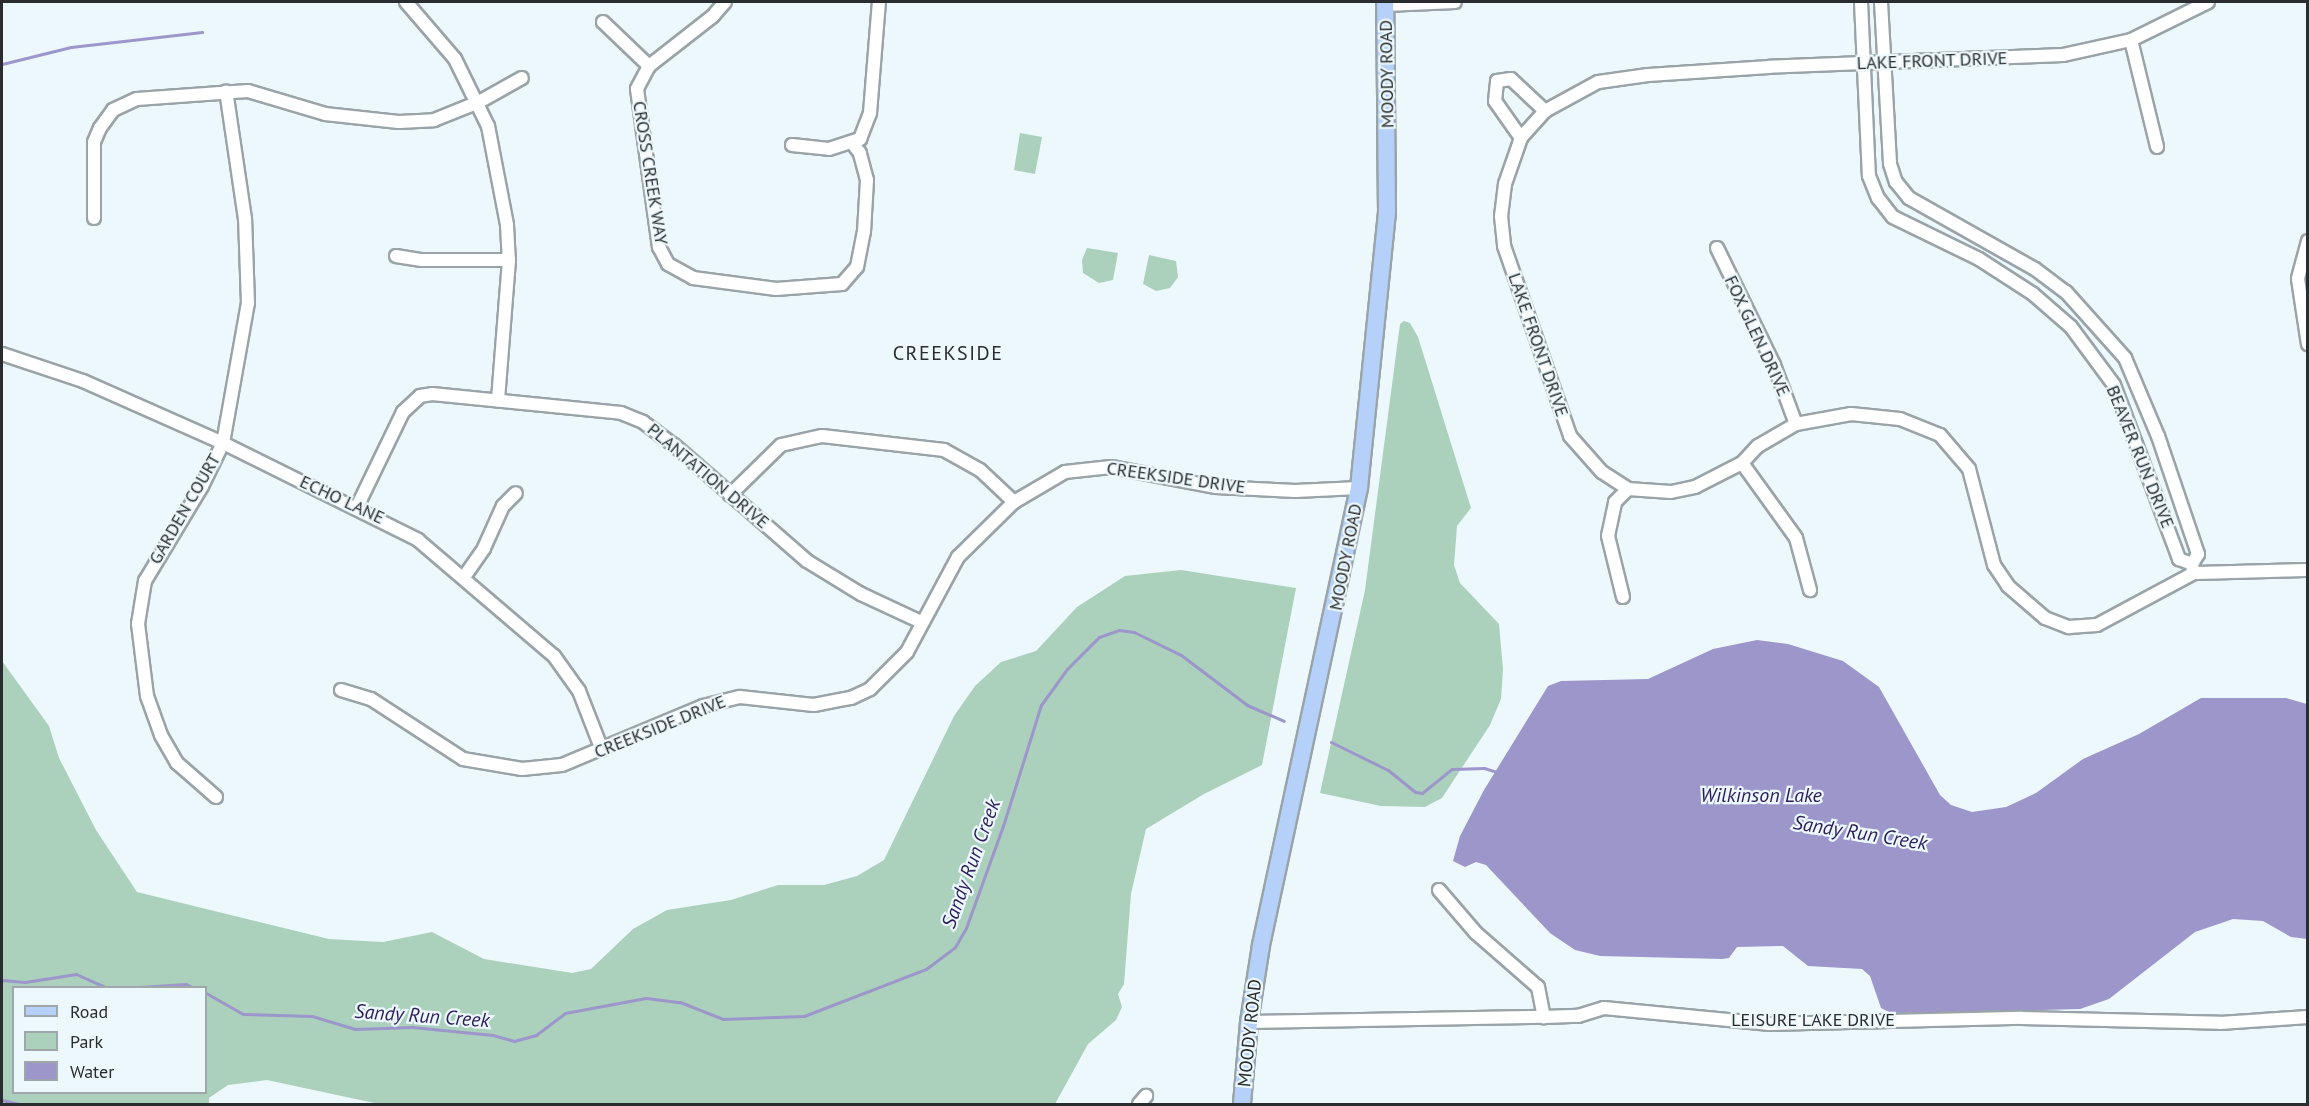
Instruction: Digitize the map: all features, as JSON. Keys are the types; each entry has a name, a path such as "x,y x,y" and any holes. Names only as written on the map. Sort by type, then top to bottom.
{"main road":[{"name":"MOODY ROAD","path":"1242,1104 1249,1022 1285,828 1359,488 1387,212 1385,3"}],"street":[{"path":"406,2 455,59 479,102 497,168 509,260 498,400"},
{"path":"603,22 649,66 713,16 725,2"},
{"path":"792,145 829,149 853,144 866,130 870,113 879,2"},
{"path":"1385,3 1455,2"},
{"name":"BEAVER RUN DRIVE","path":"1861,2 1869,176 1878,198 1893,217 1979,259 2033,294 2066,322 2114,385 2138,444 2179,559 2193,568 2198,554 2158,436 2125,358 2080,306 2035,269 1909,198 1896,182 1890,164 1881,2"},
{"name":"LAKE FRONT DRIVE","path":"2208,2 2132,40 2063,55 1648,75 1598,82 1545,111 1521,138 1505,184 1501,216 1504,246 1517,291 1570,435 1602,472 1628,489 1671,492 1695,487 1742,463 1758,446 1796,424 1851,414 1900,419 1940,435 1969,469 1994,565 2008,586 2045,618 2069,627 2097,625 2193,568 2307,570"},
{"path":"2132,40 2157,147"},
{"name":"CROSS CREEK WAY","path":"649,66 640,80 637,101 659,247 668,264 693,278 747,285 812,289 842,284 852,275 864,232 867,180 860,153 853,144"},
{"path":"94,218 94,142 105,118 113,110 137,99 226,91 271,95 326,114 399,122 434,120 479,102 522,78"},
{"path":"1521,138 1495,101 1497,81 1511,79 1545,111"},
{"name":"GARDEN COURT","path":"216,797 177,763 161,735 147,696 138,624 145,581 202,486 223,443 248,303 250,276 226,91"},
{"path":"2307,241 2298,279 2307,344"},
{"name":"FOX GLEN DRIVE","path":"1717,248 1774,365 1796,424"},
{"path":"396,256 422,260 509,260"},
{"path":"2066,322 2080,306"},
{"name":"ECHO LANE","path":"2,354 83,381 223,443 357,507 418,540 554,656 571,676 602,750"},
{"name":"PLANTATION DRIVE","path":"357,507 411,402 432,394 633,416 674,445 730,495 824,571 921,622"},
{"path":"730,495 781,445 822,436 944,450 980,470 1014,502"},
{"path":"2138,444 2158,436"},
{"path":"1742,463 1796,538 1810,590"},
{"name":"CREEKSIDE DRIVE","path":"341,690 371,699 442,749 483,765 522,769 562,765 703,706 740,697 813,705 851,698 891,671 907,652 921,622 958,557 1014,502 1065,472 1092,467 1152,473 1216,487 1295,491 1359,488"},
{"path":"1623,597 1608,536 1614,502 1628,489"},
{"path":"464,577 484,548 504,507 516,493"},
{"path":"1439,890 1476,933 1538,987 1544,1017"},
{"name":"LEISURE LAKE DRIVE","path":"1249,1022 1578,1016 1604,1008 1769,1024 2022,1018 2220,1023 2307,1017"}],"green space":[{"path":"1020,133 1042,137 1035,174 1014,170"},
{"path":"1087,248 1118,253 1113,280 1099,283 1083,273 1082,260"},
{"path":"1149,255 1176,261 1178,277 1170,288 1156,291 1143,284"},
{"path":"1404,321 1410,323 1418,337 1471,508 1457,526 1454,565 1460,583 1499,624 1503,669 1501,699 1490,725 1442,798 1425,807 1381,806 1320,793 1365,590 1400,324"},
{"path":"1181,570 1296,588 1262,765 1204,794 1146,829 1131,894 1124,984 1118,994 1122,1007 1116,1020 1088,1044 1055,1104 379,1104 267,1080 228,1085 209,1098 209,1104 2,1104 2,661 49,726 59,758 96,830 137,892 329,939 383,942 432,932 484,959 572,973 591,969 633,929 667,910 731,900 778,885 824,885 857,876 884,860 954,716 975,686 1001,662 1036,651 1077,607 1125,576"}],"water":[{"name":"Wilkinson Lake","path":"1757,640 1788,644 1843,661 1879,687 1940,795 1951,805 1972,812 2006,807 2036,793 2083,759 2139,734 2201,698 2286,698 2307,704 2307,939 2291,937 2263,921 2233,919 2195,932 2109,999 2080,1009 1893,1014 1881,1008 1870,976 1862,969 1808,966 1783,946 1737,947 1729,958 1722,959 1600,956 1575,950 1550,933 1486,865 1476,862 1465,867 1453,861 1460,836 1484,790 1548,686 1561,681 1648,679 1713,649"}],"waterway":[{"path":"2,64 71,47 202,32"},
{"name":"Sandy Run Creek","path":"207,994 243,1014 312,1016 355,1029 412,1027 493,1035 514,1041 536,1035 565,1013 646,998 680,1002 723,1019 804,1016 926,969 955,947 966,928 1003,826 1041,705 1067,669 1099,637 1119,630 1134,632 1181,655 1247,705 1284,721"},
{"name":"Sandy Run Creek","path":"1331,742 1388,770 1415,792 1422,793 1452,769 1484,768 1497,772"},
{"name":"Sandy Run Creek","path":"2,980 25,982 76,974 103,986"},
{"name":"Sandy Run Creek","path":"155,986 186,984 190,986"},
{"path":"2,1100 20,1104"}],"district":[{"name":"CREEKSIDE","path":"948,353"}]}
